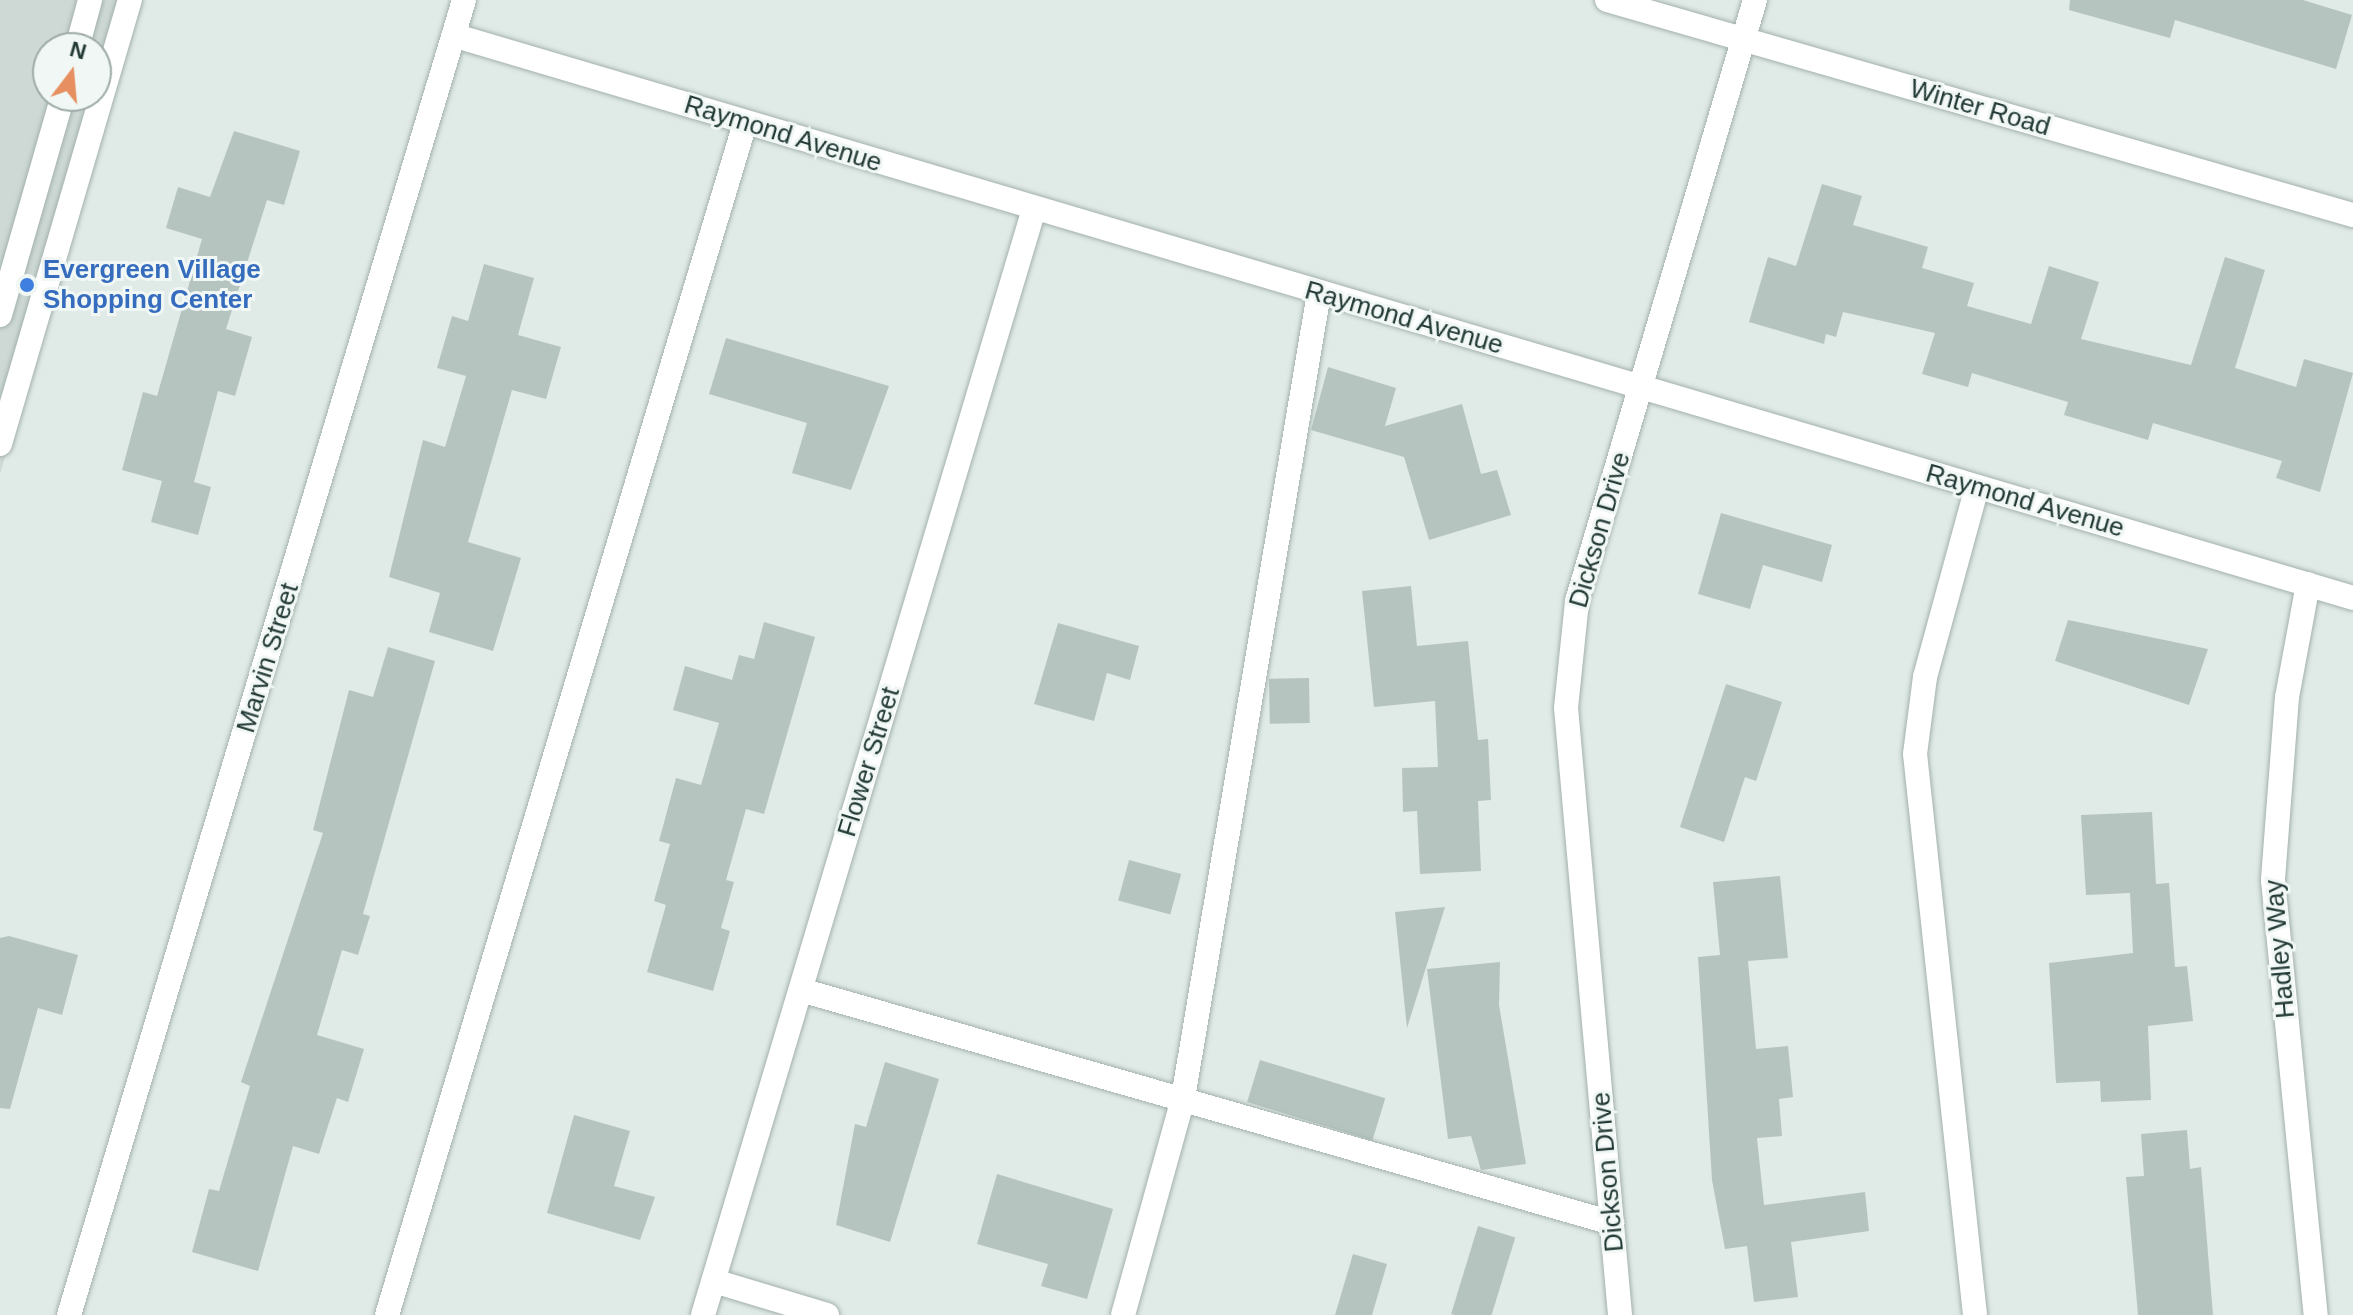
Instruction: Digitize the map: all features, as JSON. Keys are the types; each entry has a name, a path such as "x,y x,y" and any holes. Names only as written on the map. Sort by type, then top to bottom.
{"street":[{"path":"81,32 90,0"},
{"path":"0,444 130,0"},
{"name":"Marvin Street","path":"69,1315 456,36 464,0"},
{"name":"Winter Road","path":"1607,0 2353,215"},
{"name":"Dickson Drive","path":"1620,1315 1566,708 1577,601 1755,0"},
{"name":"Raymond Avenue","path":"456,36 2353,598"},
{"path":"0,315 58,112"},
{"path":"387,1315 745,123"},
{"name":"Flower Street","path":"703,1315 1034,209"},
{"path":"1123,1315 1183,1098 1319,293"},
{"path":"1975,1315 1915,754 1925,677 1977,487"},
{"name":"Hadley Way","path":"2308,584 2287,697 2273,880 2316,1315"},
{"path":"801,990 1612,1223"},
{"path":"714,1281 827,1315"}],"shaded area":[{"name":"Evergreen Village Shopping Center","path":"0,0 138,0 112,89 112,32 32,32 32,112 105,112 0,474"}],"building":[{"path":"2070,0 2303,0 2352,15 2336,69 2175,20 2170,38 2069,10"},
{"path":"234,131 300,151 284,205 267,200 226,329 252,337 235,396 218,391 194,482 211,487 198,535 151,522 162,481 122,470 143,392 157,396 202,239 166,228 178,187 210,197"},
{"path":"1822,184 1862,196 1853,225 1928,247 1922,268 1974,283 1967,306 2031,324 2049,266 2099,282 2081,339 2191,365 2225,257 2265,270 2235,368 2296,387 2304,359 2353,373 2320,492 2276,478 2282,461 2153,423 2148,440 2064,415 2068,402 1972,373 1968,387 1922,374 1935,333 1843,312 1836,337 1826,334 1824,344 1749,322 1768,257 1796,266"},
{"path":"484,264 534,278 518,335 561,347 546,399 512,390 468,542 521,558 493,651 429,632 440,593 389,577 423,440 445,447 466,376 437,368 452,316 468,321"},
{"path":"726,338 889,386 851,490 792,473 807,423 709,394"},
{"path":"1328,367 1396,388 1385,426 1462,404 1481,474 1497,470 1511,515 1429,540 1404,457 1311,430"},
{"path":"1721,513 1832,545 1822,582 1763,565 1750,609 1698,594"},
{"path":"1411,586 1417,646 1468,641 1478,740 1488,739 1491,800 1478,801 1481,871 1420,874 1417,811 1403,812 1402,768 1438,767 1435,701 1374,707 1362,591"},
{"path":"2068,620 2208,649 2189,705 2055,661"},
{"path":"764,622 815,637 764,814 746,809 726,880 734,882 721,928 730,931 713,991 647,972 666,905 654,901 670,844 659,841 676,778 701,785 719,723 673,710 685,666 732,680 739,655 754,659"},
{"path":"1058,623 1139,646 1130,680 1107,673 1094,721 1034,704"},
{"path":"388,647 435,661 363,914 370,916 358,955 342,950 317,1035 364,1049 348,1102 337,1098 319,1154 293,1146 258,1271 192,1252 209,1189 219,1191 250,1086 241,1082 323,833 313,830 349,690 373,697"},
{"path":"1309,678 1310,723 1270,724 1269,679"},
{"path":"1726,684 1782,702 1756,781 1745,777 1724,842 1680,827"},
{"path":"2152,812 2156,884 2169,883 2175,967 2187,966 2193,1021 2148,1026 2151,1100 2101,1102 2100,1081 2056,1083 2049,963 2133,953 2130,893 2086,895 2081,815"},
{"path":"1129,860 1181,874 1170,915 1118,901"},
{"path":"1780,876 1788,958 1748,961 1756,1049 1788,1046 1793,1097 1779,1099 1782,1136 1757,1138 1764,1205 1865,1192 1869,1231 1791,1242 1798,1297 1754,1302 1747,1246 1725,1249 1712,1180 1698,957 1720,955 1713,882"},
{"path":"1445,907 1407,1028 1395,912"},
{"path":"9,936 78,955 62,1015 38,1008 10,1109 0,1108 0,938"},
{"path":"1500,962 1499,1005 1526,1164 1481,1170 1471,1136 1448,1139 1427,969"},
{"path":"1260,1060 1385,1098 1372,1140 1247,1102"},
{"path":"885,1062 939,1079 890,1242 836,1225 855,1124 866,1127"},
{"path":"574,1115 630,1131 614,1186 655,1197 640,1240 547,1213"},
{"path":"2187,1130 2190,1169 2201,1167 2213,1315 2138,1315 2126,1177 2144,1176 2141,1134"},
{"path":"997,1174 1113,1209 1087,1299 1041,1286 1048,1264 977,1244"},
{"path":"1478,1226 1515,1237 1492,1315 1451,1314"},
{"path":"1353,1254 1387,1264 1372,1315 1335,1315"}],"place":[{"name":"Evergreen Village Shopping Center","path":"27,285"}]}
